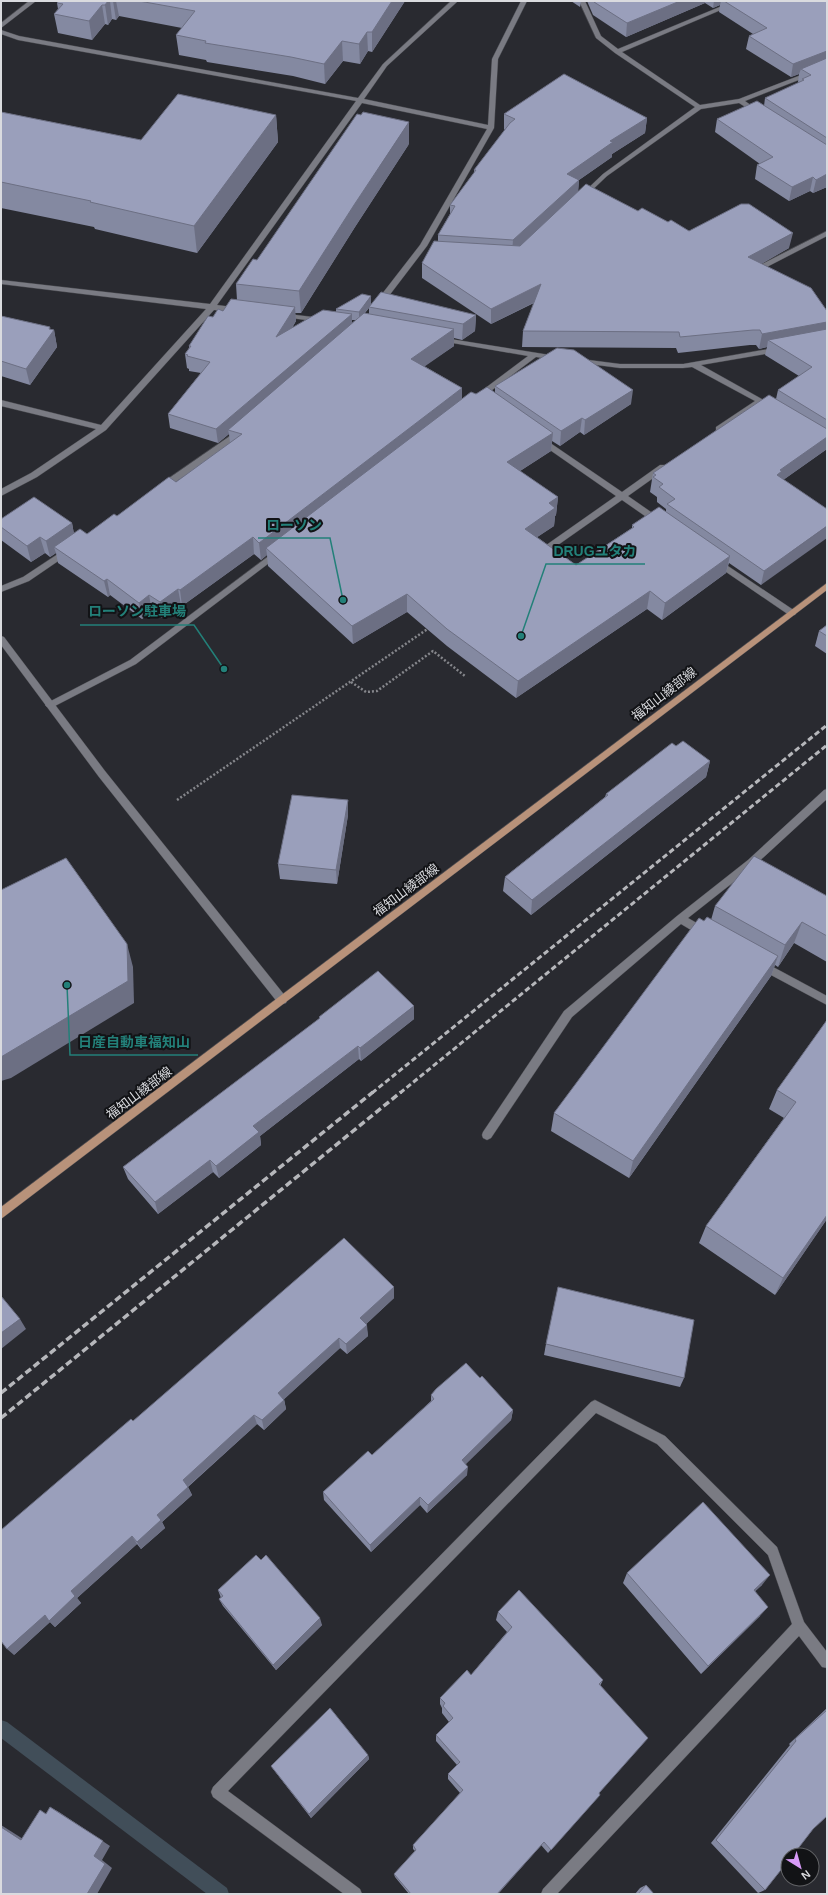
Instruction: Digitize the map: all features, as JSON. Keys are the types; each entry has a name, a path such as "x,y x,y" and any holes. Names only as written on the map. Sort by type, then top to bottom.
{"main road":[{"name":"福知山綾部線","path":"1,1214 827,586"}],"street":[{"path":"1,26 33,1"},
{"path":"1,493 34,475 103,428 212,307 359,100 386,65 455,1"},
{"path":"376,307 422,252 491,128 495,59 524,1"},
{"path":"582,1 598,37 699,107"},
{"path":"618,52 739,1"},
{"path":"1,32 18,38 359,100 491,128"},
{"path":"577,201 605,175 699,107 740,101 827,67"},
{"path":"740,101 765,117"},
{"path":"757,276 750,272 827,233"},
{"path":"1,282 243,310"},
{"path":"275,314 330,321"},
{"path":"432,338 533,356 620,366 692,364 789,347"},
{"path":"480,399 533,356"},
{"path":"692,364 774,409"},
{"path":"710,435 760,401"},
{"path":"1,403 103,428"},
{"path":"156,491 227,443 245,428"},
{"path":"532,433 667,528"},
{"path":"545,550 672,461"},
{"path":"1,589 26,579 71,548"},
{"path":"50,705 133,662 283,549"},
{"path":"707,555 792,613"},
{"path":"1,639 102,774 282,1000"},
{"path":"487,1135 568,1014 680,919 751,863 827,793"},
{"path":"680,919 713,938"},
{"path":"754,960 827,1001"},
{"path":"355,1894 218,1792 595,1406 661,1440 773,1552 799,1626 827,1662"},
{"path":"548,1894 799,1626"}],"path":[{"path":"176,800 435,624"},
{"path":"350,682 366,692 377,691 434,651 465,676"}],"building":[{"path":"59,1 108,1 105,5 102,5 89,21 54,14 63,4 57,3"},
{"path":"139,1 392,1 372,32 367,32 359,44 342,41 324,64 205,43 206,41 176,35 195,11"},
{"path":"594,1 680,1 627,23"},
{"path":"724,1 827,1 827,51 793,64 749,36 767,28"},
{"path":"827,58 827,138 765,98 804,80 802,79 811,75 801,69"},
{"path":"564,74 647,118 610,141 613,142 567,174 579,180 513,240 438,235 455,206 450,205 476,170 474,170 510,123 515,119 504,114"},
{"path":"178,94 276,115 194,226 90,202 91,201 1,182 1,112 141,140"},
{"path":"757,101 827,145 827,174 816,180 813,177 792,187 757,165 773,157 717,119"},
{"path":"363,112 409,122 299,291 236,284 253,259 257,260 357,114 361,115"},
{"path":"586,184 638,211 642,208 668,222 671,220 689,231 741,204 749,204 793,233 748,257 811,288 827,311 827,322 762,334 760,330 753,330 680,337 679,332 523,331 541,284 491,309 422,263 434,241 520,246"},
{"path":"381,292 476,315 463,324 369,307"},
{"path":"362,294 371,296 359,312 336,309"},
{"path":"231,299 295,307 276,337 323,310 352,314 216,429 168,414 210,362 187,356 188,355 185,354 191,346 189,346 208,316 213,317 218,309 223,311"},
{"path":"364,313 454,329 411,359 462,388 259,543 253,537 180,590 178,589 160,602 149,595 139,603 107,579 104,581 54,547 80,529 87,534 114,514 117,516 169,477 176,482 242,434 228,430"},
{"path":"1,316 50,327 49,329 54,330 26,369 1,361"},
{"path":"827,329 827,420 778,390 812,367 768,340"},
{"path":"557,348 574,350 633,390 585,420 582,418 561,431 495,386"},
{"path":"487,387 553,433 507,462 558,497 549,503 555,508 525,529 576,565 634,527 632,525 659,507 730,556 665,603 650,591 518,681 447,629 407,594 352,626 266,548 471,392 476,394"},
{"path":"769,395 827,429 827,437 780,470 782,471 777,475 827,509 827,526 764,571 667,504 675,499 659,487 663,484 653,477 656,475 653,473"},
{"path":"34,497 72,523 46,541 40,537 27,546 1,527 1,519"},
{"path":"827,625 827,636 819,631"},
{"path":"683,741 710,761 532,900 505,877 608,795 606,794 672,743 676,746"},
{"path":"292,795 348,800 336,870 278,864"},
{"path":"754,856 827,896 827,936 802,922 785,945 715,906"},
{"path":"66,858 127,944 128,981 1,1057 1,890"},
{"path":"707,917 778,956 633,1161 554,1113 699,918 704,921"},
{"path":"378,971 414,1006 360,1048 358,1046 253,1126 259,1132 216,1166 210,1160 155,1202 123,1167 320,1018 319,1017"},
{"path":"827,1020 827,1215 783,1278 706,1226 796,1102 777,1090"},
{"path":"344,1238 394,1287 360,1318 367,1325 346,1344 339,1338 278,1393 284,1400 262,1420 254,1415 183,1480 188,1487 157,1515 161,1520 137,1542 132,1536 71,1591 75,1596 49,1621 45,1615 7,1649 1,1641 1,1530 131,1419 133,1421"},
{"path":"558,1287 694,1320 684,1378 546,1344"},
{"path":"1,1296 20,1319 1,1333"},
{"path":"466,1363 480,1378 482,1376 513,1410 462,1460 468,1467 428,1505 420,1497 370,1545 323,1492 368,1451 372,1455 434,1399 431,1395 436,1389"},
{"path":"703,1502 770,1575 754,1590 768,1607 708,1666 627,1573"},
{"path":"256,1555 261,1560 266,1555 320,1618 273,1665 219,1599 223,1596 218,1590"},
{"path":"519,1590 603,1680 599,1684 648,1738 551,1850 544,1842 497,1894 411,1894 394,1874 416,1850 413,1845 463,1790 448,1774 460,1762 436,1735 453,1718 443,1706 445,1703 440,1698 467,1670 471,1675 512,1627 498,1612"},
{"path":"330,1708 368,1755 309,1814 271,1766"},
{"path":"827,1710 827,1816 813,1829 799,1847 780,1847 780,1871 765,1890 716,1840 796,1741 795,1739"},
{"path":"50,1807 103,1841 94,1856 105,1864 87,1894 1,1894 1,1827 21,1840 40,1810 46,1814"},
{"path":"646,1885 654,1894 638,1894"}],"waterway":[{"path":"1,1728 221,1894"}],"railway":[{"path":"372,1093 827,725"},
{"path":"400,1093 827,745"},
{"path":"1,1393 373,1092"},
{"path":"1,1418 401,1092"}],"place":[{"name":"ローソン","path":"343,600"},
{"name":"DRUGユタカ","path":"521,636"},
{"name":"ローソン駐車場","path":"224,669"},
{"name":"日産自動車福知山","path":"67,985"}]}
